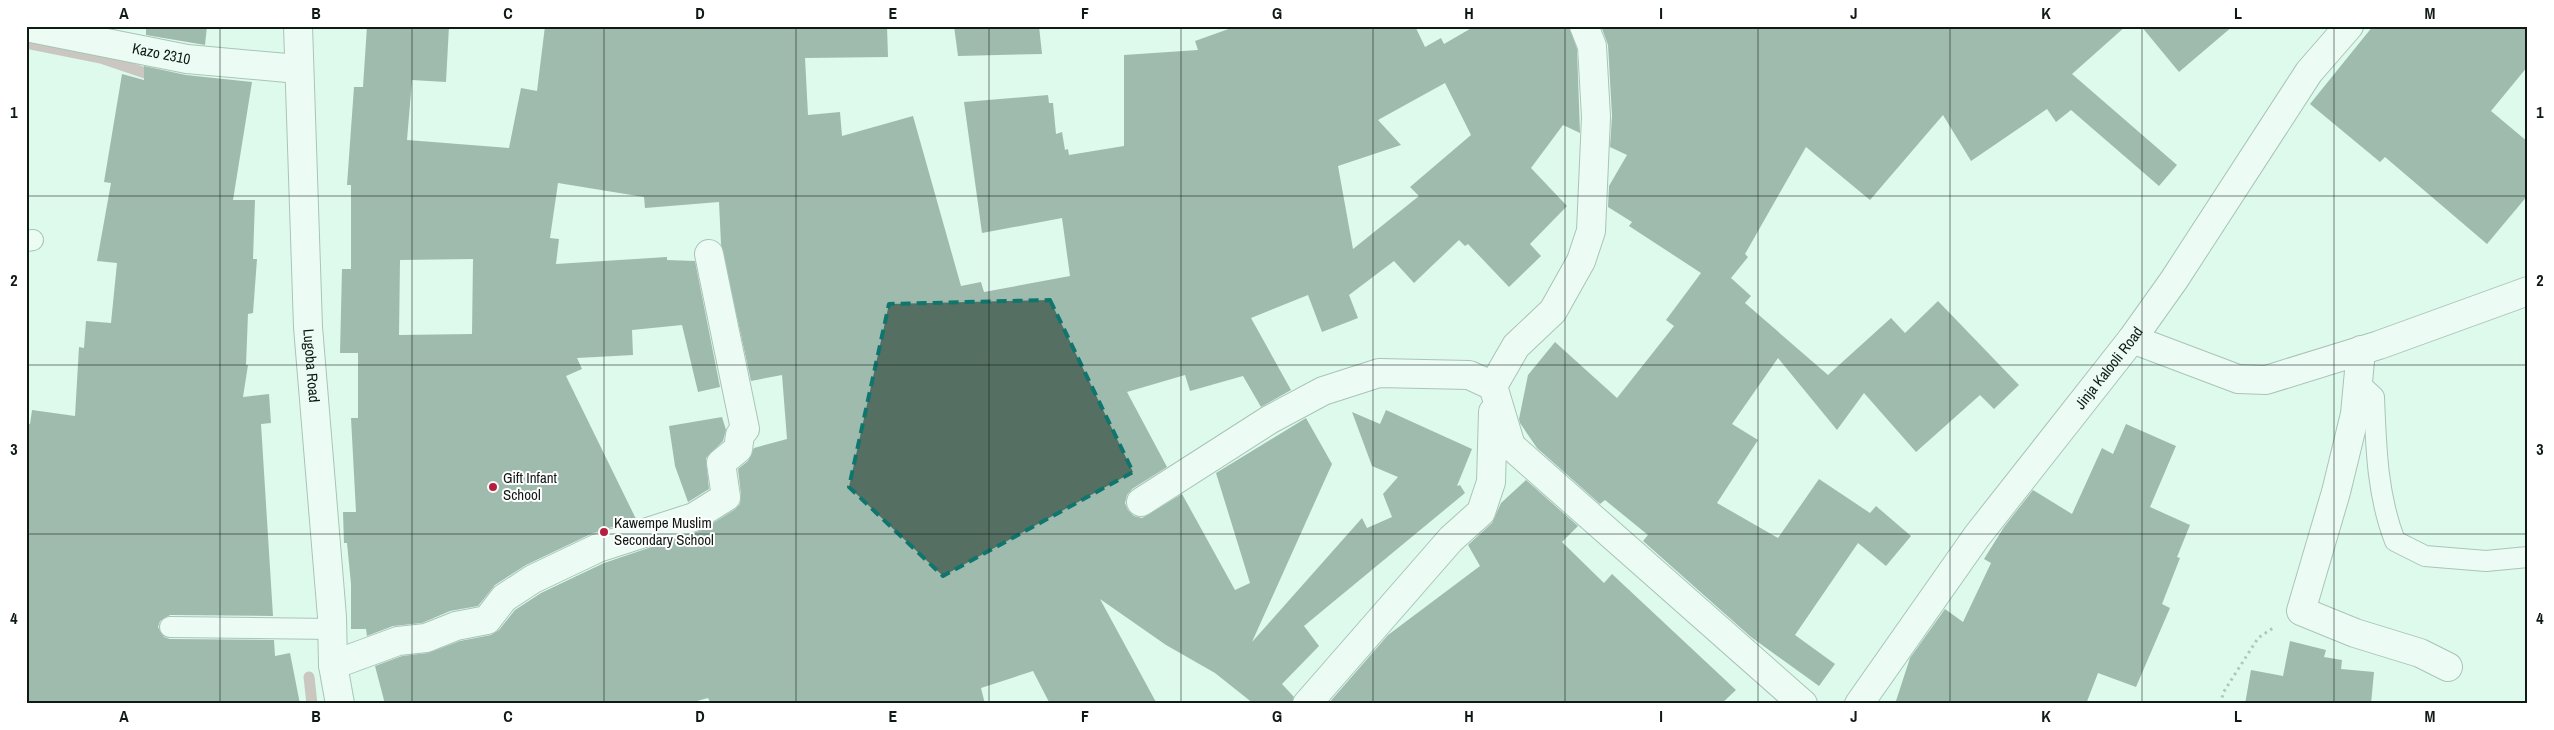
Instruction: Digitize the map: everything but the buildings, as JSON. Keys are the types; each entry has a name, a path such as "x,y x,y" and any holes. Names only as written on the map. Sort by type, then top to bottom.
{"street":[{"name":"Lugoba Road","path":"298,26 308,327 333,629 333,665 340,704"},
{"path":"1307,704 1451,539 1480,512 1491,482 1493,386 1516,346 1553,311 1581,261 1591,231 1596,117 1592,46 1584,26"},
{"name":"Jinja Kalooli Road","path":"1859,704 1977,536 2132,339 2174,280 2309,72 2349,26"},
{"name":"Kazo 2310","path":"26,27 188,59 298,69"},
{"path":"333,665 398,641 426,638 456,626 486,620 504,598 533,579 598,548 694,518 726,497 721,463 738,450 740,435 745,429 709,254"},
{"path":"2132,339 2238,379 2266,380 2361,350 2528,290"},
{"path":"2361,350 2356,414 2336,492 2301,612 2355,633 2420,653 2448,667"},
{"path":"1141,502 1269,420 1323,391 1379,373 1469,375 1493,386 1511,446 1803,704"}],"lane":[{"path":"2358,382 2374,397 2380,486 2387,521 2395,541 2425,556 2486,560 2528,558"},
{"path":"170,627 333,629"}],"path":[{"path":"2221,704 2223,693 2258,638 2301,612"}],"highlighted area":[{"path":"1050,300 1133,472 943,576 849,487 889,304"}],"waterway":[{"path":"26,43 101,58 157,77"},
{"path":"309,677 312,704"}],"place":[{"name":"Gift Infant School","path":"493,487"},
{"name":"Kawempe Muslim Secondary School","path":"604,532"}]}
